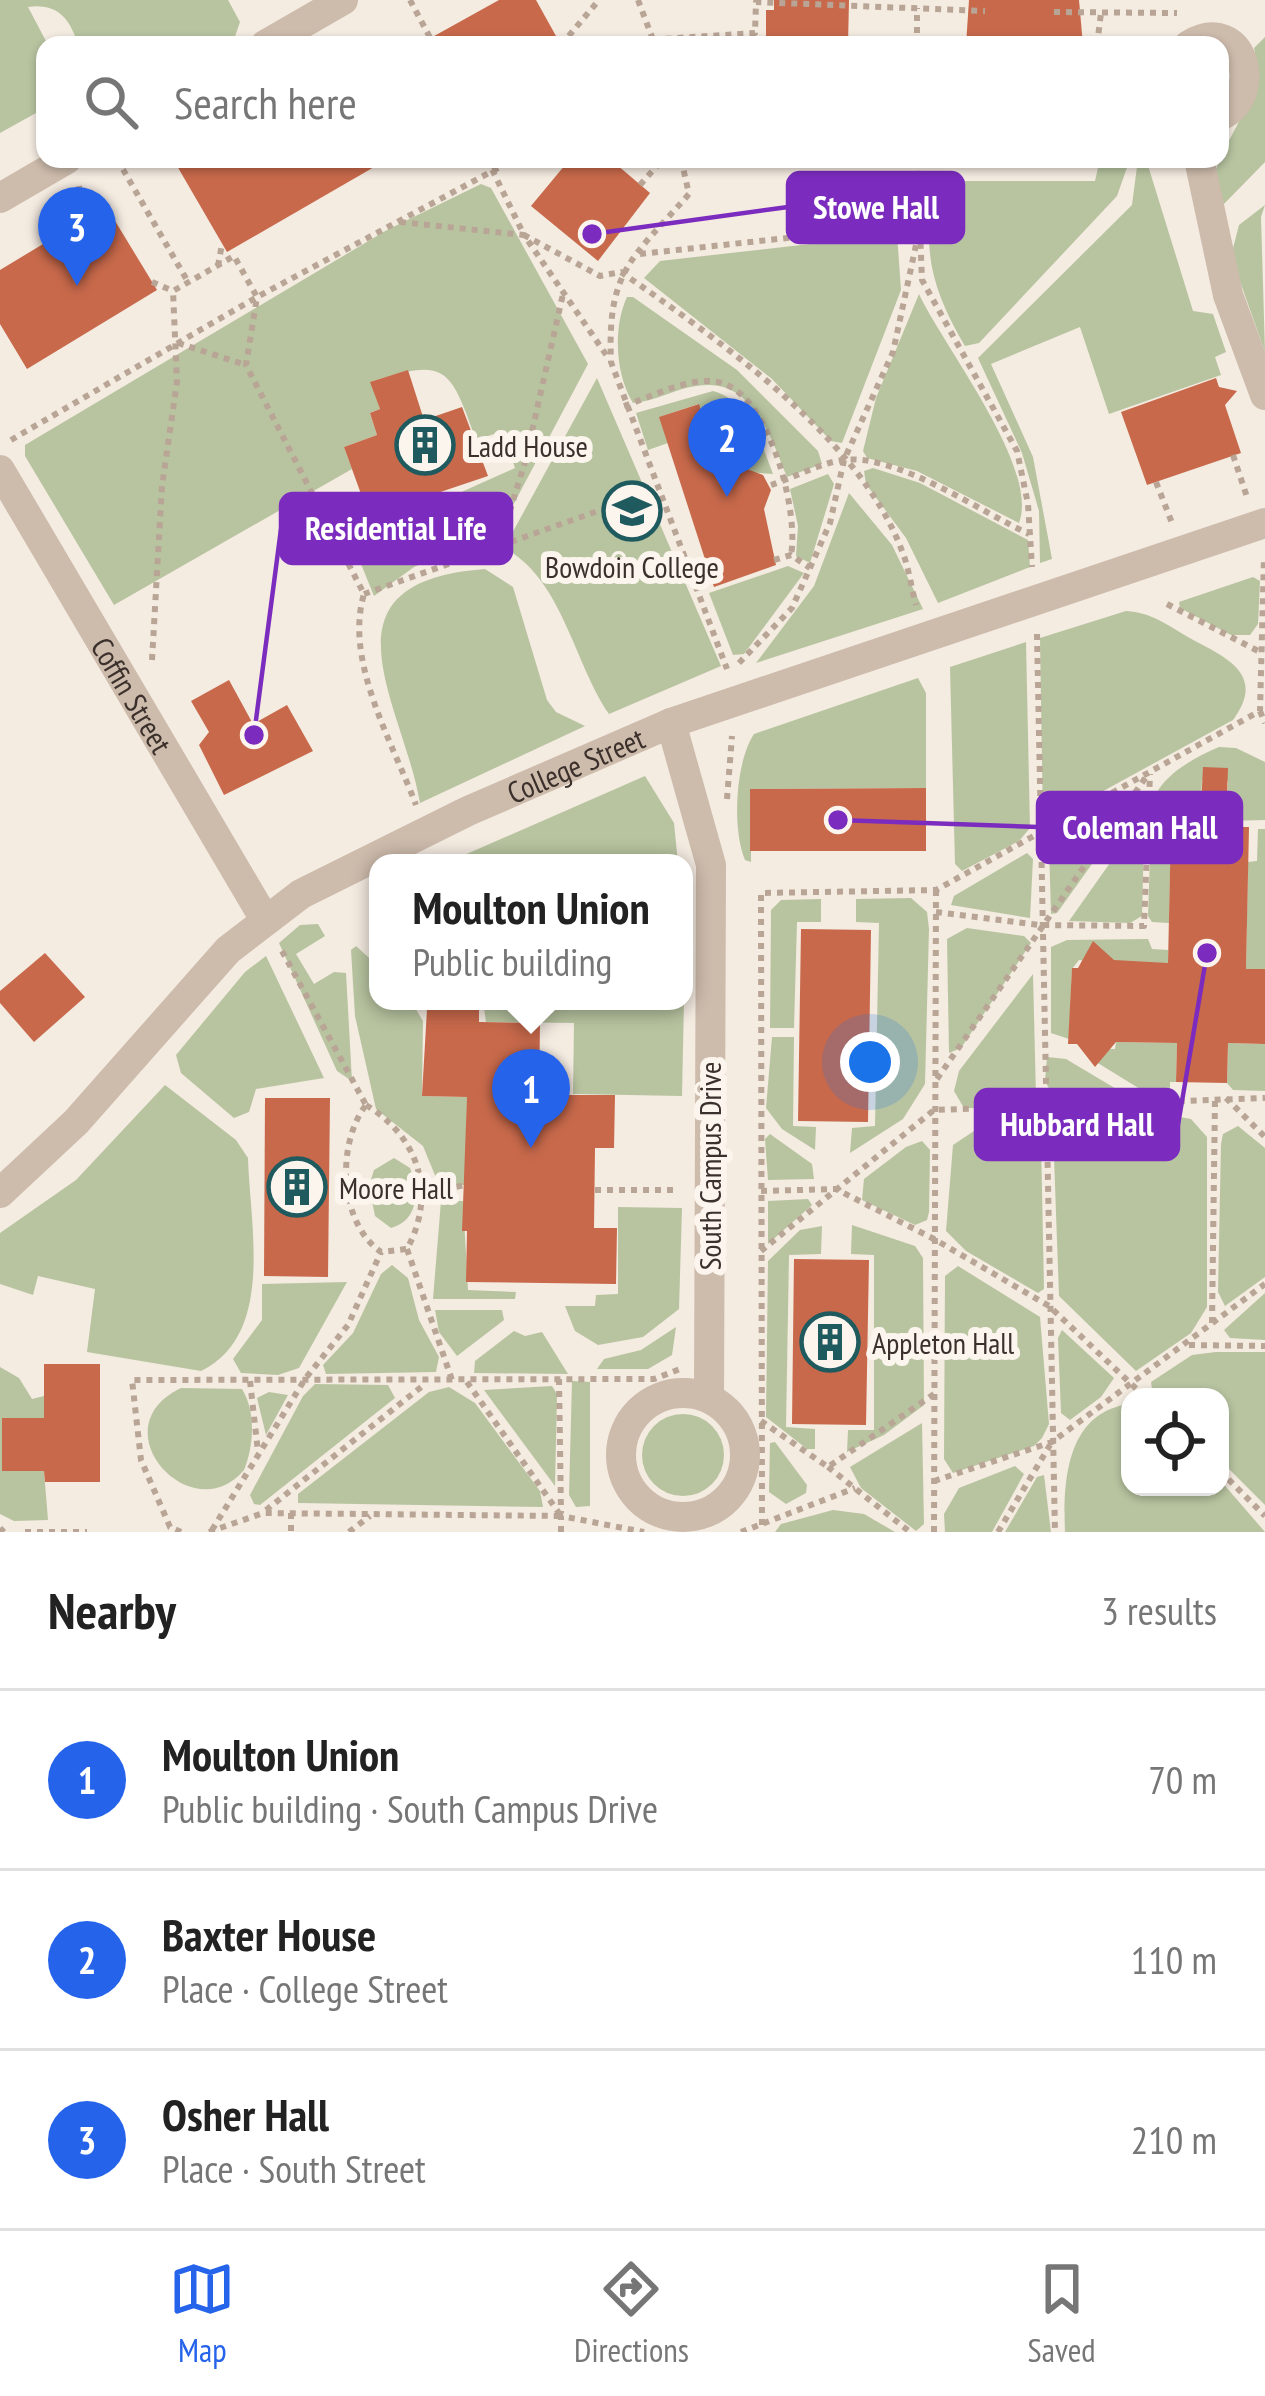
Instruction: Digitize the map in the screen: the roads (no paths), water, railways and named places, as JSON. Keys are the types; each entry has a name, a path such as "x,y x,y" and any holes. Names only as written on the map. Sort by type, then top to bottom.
{"street":[{"path":"281,36 343,0"},
{"path":"1229,40 1246,53 1254,78 1244,102 1229,111"},
{"path":"1200,168 1228,296 1265,395"},
{"path":"0,198 72,170"},
{"name":"Coffin Street","path":"0,470 263,918"},
{"name":"College Street","path":"386,854 468,811 671,723 1257,512"},
{"name":"South Campus Drive","path":"671,723 711,865 709,1398"},
{"name":"College Street","path":"0,1193 76,1122 228,950 263,918 369,863"},
{"path":"684,1392 709,1398 736,1421 744,1440 740,1481 712,1511 671,1517 652,1510 635,1496 620,1459 631,1419 664,1395 684,1392"}],"place":[{"name":"Stowe Hall","path":"592,234"},
{"name":"Osher Hall","path":"77,286"},
{"name":"Ladd House","path":"425,445"},
{"name":"Baxter House","path":"727,497"},
{"name":"Bowdoin College","path":"632,511"},
{"name":"Residential Life","path":"254,735"},
{"name":"Coleman Hall","path":"838,820"},
{"name":"Hubbard Hall","path":"1207,953"},
{"name":"Moulton Union","path":"531,1148"},
{"name":"Moore Hall","path":"297,1187"},
{"name":"Appleton Hall","path":"830,1342"}]}
